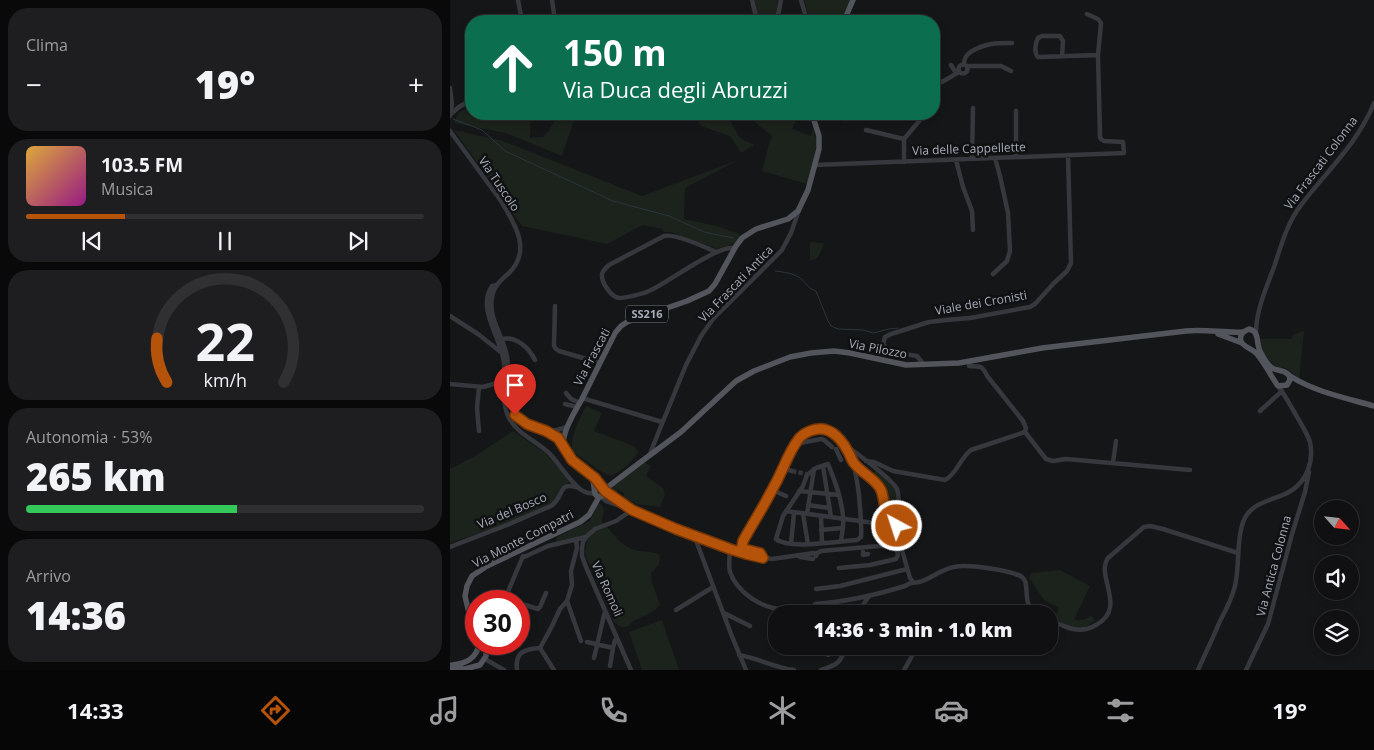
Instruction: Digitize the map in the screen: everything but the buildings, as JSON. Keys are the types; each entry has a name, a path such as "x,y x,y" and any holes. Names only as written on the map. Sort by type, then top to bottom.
{"main road":[{"path":"847,15 853,0"},
{"path":"799,209 808,190 819,149 820,142 814,120"},
{"name":"Via Frascati","path":"564,447 567,427 615,333 625,323 690,300 710,290 742,238 762,227 788,219 799,209"},
{"name":"Via Pilozzo","path":"1206,330 1242,344"},
{"path":"1256,333 1252,330 1245,331 1240,338 1242,344 1257,354 1280,388 1288,385 1305,384 1374,406"},
{"name":"Via Pilozzo","path":"599,492 684,430 736,381 754,371 785,359 812,353 834,351 896,363 924,365 969,362 1042,348 1186,331 1245,331"},
{"name":"Via Frascati Colonna","path":"1256,333 1258,348 1267,363 1305,384"},
{"path":"1288,385 1290,376"},
{"path":"564,447 572,460 593,480 599,492"},
{"name":"Via Monte Compatri","path":"465,590 472,576 483,567 566,530 587,517 599,492"},
{"path":"451,666 462,663 474,655"},
{"path":"451,666 465,669 475,667 480,665 486,655"}],"street":[{"path":"518,0 521,15"},
{"path":"552,0 554,15"},
{"path":"752,0 756,15"},
{"path":"778,15 781,0"},
{"path":"801,0 805,15"},
{"path":"1062,56 1063,41 1060,36 1042,36 1036,41 1036,54 1040,57 1098,55 1101,23 1098,19 1087,14"},
{"path":"965,65 965,57 981,46 1012,43"},
{"name":"Via delle Cappellette","path":"815,166 1124,153 1123,142 1103,141 1100,138 1098,55"},
{"path":"958,73 958,66 961,64 1001,66 1011,70"},
{"path":"951,65 958,73"},
{"path":"940,83 958,73"},
{"path":"450,88 452,102 450,117"},
{"path":"450,117 465,104"},
{"name":"Via Frascati Colonna","path":"1256,333 1256,321 1284,238 1294,216 1359,133 1374,104"},
{"path":"972,108 972,159"},
{"path":"1016,111 1016,157"},
{"path":"904,162 904,139 920,120"},
{"path":"866,130 904,139"},
{"name":"Via Tuscolo","path":"450,131 501,201 519,237 521,248 519,260 497,285 492,295 491,309 507,358 509,393 514,413 524,422 546,431"},
{"name":"Viale dei Cronisti","path":"924,365 918,356 887,349 883,344 885,338 889,334 900,330 933,322 973,318 1030,307 1068,270 1071,263 1068,155"},
{"path":"992,274 1010,257 1008,213 995,158"},
{"path":"956,160 963,187 972,210 973,230"},
{"name":"Via Frascati Antica","path":"650,454 688,361 704,331 714,318 781,252 791,233 799,209"},
{"path":"716,252 669,235 664,236 609,265 603,271 602,279 614,297 619,298 646,293 716,252 727,247 735,248"},
{"path":"497,285 492,286 490,289 487,308 502,353 505,408 512,424 521,433 549,453 580,489 591,494 599,492 632,510"},
{"path":"555,306 555,348 559,351 600,363"},
{"path":"450,316 475,331 502,353"},
{"name":"Via Frascati Colonna","path":"1245,331 1256,321"},
{"path":"502,340 511,339 523,345 535,360"},
{"path":"969,362 969,366 981,367 985,370 988,377 1023,421 1026,428 1025,432 1046,459 1053,461 1066,459 1190,470"},
{"path":"450,384 479,387 504,381"},
{"path":"1288,385 1289,401"},
{"path":"479,387 477,412 479,431"},
{"path":"1198,670 1232,596 1237,576 1239,541 1243,523 1250,510 1260,503 1281,496 1294,489 1305,476 1310,463 1309,441 1289,401 1280,388 1260,410"},
{"path":"566,393 571,399 580,403 662,422"},
{"path":"565,404 580,403"},
{"path":"546,431 567,427"},
{"path":"763,558 761,554 744,549 742,546 795,444 803,434 820,428 831,432 866,461 896,488 898,495 895,541 898,556 896,559 870,565 839,568"},
{"path":"546,431 558,438 564,447"},
{"path":"866,461 874,462 895,472 945,480 951,476 964,456 971,450 1025,432"},
{"path":"795,444 820,439 824,440 834,448 841,460"},
{"path":"1114,463 1116,442"},
{"path":"841,541 843,519 839,495 828,464 814,469 807,474 800,491 786,511 776,540 791,544 808,544 822,543 841,541 860,539 862,521 857,484 853,462 845,444"},
{"path":"853,462 880,489 887,536 875,534 876,523"},
{"name":"Via Antica Colonna","path":"1246,670 1268,624 1305,492 1310,463"},
{"path":"823,466 831,517"},
{"path":"783,468 792,471"},
{"path":"808,544 805,514 814,469"},
{"name":"Via del Bosco","path":"450,547 551,506 556,502 564,487 568,485 580,489"},
{"path":"772,490 786,496"},
{"path":"800,491 839,495"},
{"path":"599,492 606,501 730,549 763,558 814,556 821,551 891,545 895,541"},
{"path":"808,505 829,508"},
{"path":"510,590 524,557 545,548 586,537 596,529 618,520 632,510"},
{"path":"786,511 897,526"},
{"path":"791,544 794,512"},
{"path":"821,516 822,543"},
{"path":"1058,624 1077,630 1094,626 1105,618 1109,609 1110,597 1104,567 1105,563 1114,552 1144,527 1150,526 1166,530 1238,553"},
{"path":"821,530 842,528"},
{"path":"694,535 746,670"},
{"name":"Via Romoli","path":"586,537 582,546 583,559 632,670"},
{"path":"540,648 560,608 567,601 572,584 572,571 577,548 576,539"},
{"path":"895,541 900,544 910,578 913,582"},
{"path":"730,549 729,565 732,575 741,588 752,598 768,607"},
{"path":"521,550 524,557"},
{"path":"815,605 869,596 918,582 956,566 1007,572 1021,577 1024,580 1028,605"},
{"path":"816,589 838,586 907,569"},
{"path":"676,610 713,587"},
{"path":"530,606 538,609 546,593"},
{"path":"864,605 869,596"},
{"path":"567,601 580,640"},
{"path":"594,658 605,609"},
{"path":"723,612 750,626"},
{"path":"610,666 615,640"},
{"path":"587,642 613,648"},
{"path":"517,670 517,662 522,652 540,648"},
{"path":"540,648 554,670"},
{"path":"739,655 787,670 794,670"},
{"path":"821,670 839,662 843,655"},
{"path":"904,670 912,656"},
{"path":"485,659 504,670"}],"shaded area":[{"path":"754,0 780,0 777,15 758,15"},
{"path":"804,0 851,0 844,15 808,15"},
{"path":"465,109 465,120 531,120 530,138 543,137 555,120 574,120 562,156 506,133 454,123 458,113"},
{"path":"698,120 729,120 740,138 754,145 741,153 730,136 701,126"},
{"path":"752,120 796,120 792,129 811,136 813,128 817,142 807,184 762,171 772,136"},
{"path":"454,130 503,141 642,196 738,160 685,188 684,219 717,226 740,234 735,243 718,249 670,232 664,232 663,229 643,225 607,244 522,226"},
{"path":"810,242 824,243 818,257 810,261"},
{"path":"1304,331 1299,380 1287,368 1277,368 1270,362 1263,351 1260,339 1291,339 1294,334"},
{"path":"586,406 602,413 594,431 634,446 638,452 626,466 611,476 572,452 574,434"},
{"path":"513,431 545,453 570,480 554,502 548,506 514,521 450,543 450,469 475,456"},
{"path":"644,462 651,466 646,476 663,488 665,495 660,507 637,504 623,498 624,493 618,490 615,494 612,493 613,487"},
{"path":"876,470 895,487 897,504 890,505 889,499 885,499 885,491 881,487 884,484 879,480 877,482 871,476"},
{"path":"598,504 602,505 604,510 602,522 623,544 636,550 660,555 659,565 651,573 660,605 627,627 617,625 614,622 587,559 585,551 588,539 586,537 555,545 557,537 590,521"},
{"path":"1060,570 1090,586 1074,620 1083,620 1091,615 1095,620 1080,628 1058,621 1058,605 1053,605 1044,600 1029,578 1031,573"},
{"path":"662,620 679,670 642,670 629,632"}],"waterway":[{"path":"453,119 482,130 505,151 613,201 669,216 704,232 733,238"},
{"path":"775,271 797,276 811,289 816,291 831,326 838,329 863,330 873,333 898,328"}],"tunnel":[{"path":"792,471 806,474"}],"route":[{"path":"515,415 521,421 558,438 566,453 578,466 589,472 605,491 632,510 730,549 763,558 760,553 744,549 742,547 743,541 774,487 797,441 803,434 813,430 825,429 845,444 853,462 879,487 882,493 886,524 897,526"}]}
